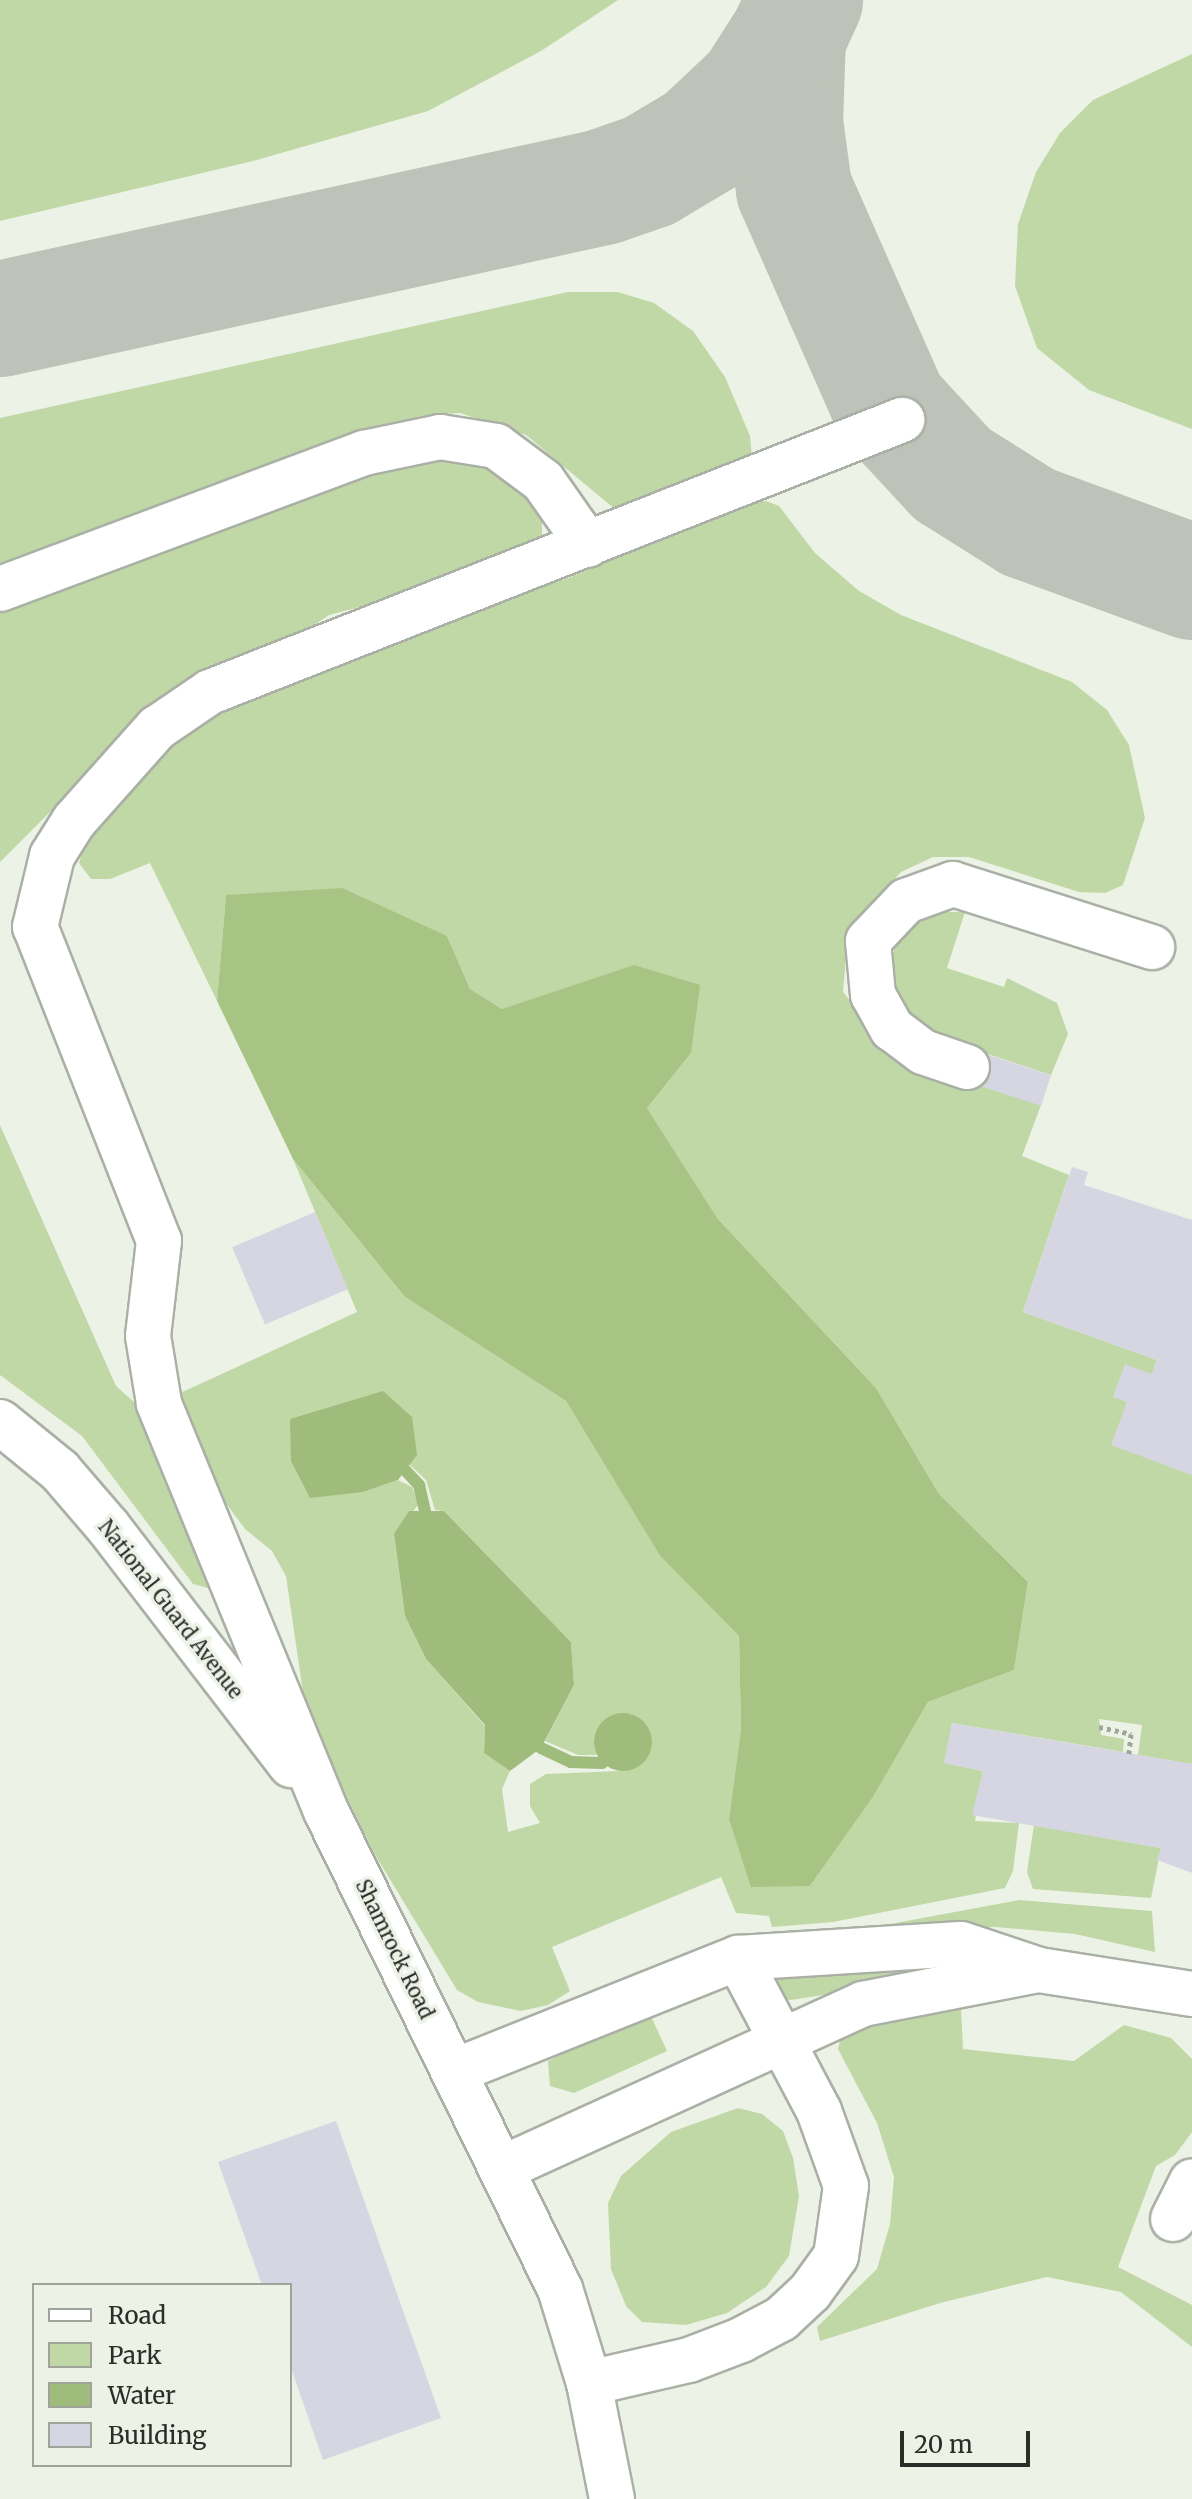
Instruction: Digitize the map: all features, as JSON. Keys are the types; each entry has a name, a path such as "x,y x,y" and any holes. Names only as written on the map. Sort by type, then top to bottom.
{"street":[{"name":"Shamrock Road","path":"612,2499 589,2383 560,2289 326,1811 159,1403 149,1366 148,1336 159,1241 35,927 52,856 120,765 157,728 210,692 261,667 472,593 902,420"},
{"path":"0,589 364,453 440,437 496,446 543,481 588,545"},
{"path":"967,1067 923,1052 892,1029 873,995 868,941 906,901 953,884 1152,947"},
{"name":"National Guard Avenue","path":"0,1422 60,1471 109,1528 326,1811"},
{"path":"455,2071 738,1958 961,1944 1039,1970 1192,1994"},
{"path":"589,2383 689,2360 741,2340 781,2319 810,2292 836,2256 846,2186 819,2111 780,2044 738,1958"},
{"path":"503,2168 863,2004 1039,1970"},
{"path":"1173,2219 1192,2181"}],"path":[{"path":"1099,1727 1131,1734 1129,1754"}],"green space":[{"path":"0,0 618,0 541,51 428,111 253,161 0,221"},
{"path":"1192,54 1192,429 1089,390 1037,348 1015,286 1018,224 1036,172 1060,133 1093,100"},
{"path":"568,292 618,292 654,303 693,331 725,377 750,436 752,457 622,515 526,435 460,413 425,415 372,429 0,563 0,418"},
{"path":"439,456 482,462 515,477 542,515 542,538 518,565 329,615 70,792 0,862 0,600 371,470"},
{"path":"766,501 779,506 815,553 859,591 901,615 1072,682 1107,710 1129,745 1145,818 1123,885 1105,893 1079,892 969,857 933,857 901,872 848,932 843,992 881,1039 963,1080 1041,1105 1022,1156 1069,1175 1023,1312 1157,1360 1152,1374 1127,1402 1192,1475 1192,1764 1138,1755 1142,1725 1099,1719 1101,1735 1124,1739 1123,1752 952,1723 945,1763 983,1771 975,1821 1019,1823 1013,1871 1005,1888 833,1922 772,1927 769,1916 736,1913 721,1877 552,1947 570,1991 548,2005 521,2011 478,2002 457,1990 374,1853 306,1713 286,1576 272,1551 245,1529 222,1498 176,1395 357,1312 293,1159 405,1297 566,1401 660,1556 739,1636 741,1729 729,1819 810,1886 873,1797 928,1702 1014,1670 1028,1582 939,1494 876,1388 718,1219 647,1108 691,1053 538,999 502,1009 470,989 447,936 226,895 217,1001 150,863 110,879 91,879 79,863 85,844 128,787 175,739 249,691 571,577 747,503","holes":["417,1455 409,1464 426,1480 435,1510 444,1511 571,1642 574,1685 545,1741 578,1755 597,1755 594,1746 631,1714 650,1733 651,1743 619,1771 546,1774 530,1784 530,1806 540,1823 508,1832 502,1789 510,1771 484,1753 485,1726 426,1659 405,1616 394,1535 419,1504 412,1487 398,1480 363,1492"]},
{"path":"937,912 965,912 947,968 1004,987 1007,978 1057,1003 1068,1034 1051,1075 921,1032 891,992 890,966 897,940 914,921"},
{"path":"0,1125 116,1386 144,1411 215,1576 208,1588 193,1584 82,1436 0,1375"},
{"path":"1034,1825 1161,1848 1151,1898 1033,1889 1027,1872"},
{"path":"1019,1900 1152,1911 1155,1952 1075,1934 995,1927 858,1930"},
{"path":"959,1959 962,1973 791,2000 780,1998 769,1981 777,1973"},
{"path":"961,2007 963,2049 1074,2061 1124,2025 1171,2038 1192,2059 1192,2132 1175,2155 1156,2166 1118,2267 1192,2305 1192,2347 1121,2292 1047,2277 940,2303 820,2341 817,2327 877,2269 890,2224 894,2177 877,2123 838,2049 842,2032 853,2022"},
{"path":"649,2012 667,2051 574,2093 550,2086 548,2061"},
{"path":"738,2108 762,2114 783,2131 793,2158 799,2196 789,2256 766,2287 727,2313 686,2325 642,2322 626,2306 611,2269 608,2203 621,2176 671,2132"}],"shaded area":[{"path":"342,888 447,936 470,989 502,1009 634,965 700,985 691,1053 647,1108 718,1219 876,1388 939,1494 1028,1582 1014,1670 928,1702 873,1797 810,1886 751,1887 729,1819 741,1729 739,1636 660,1556 566,1401 405,1297 293,1159 217,1001 226,895"}],"water":[{"path":"383,1391 412,1417 417,1455 398,1480 363,1492 310,1498 291,1461 290,1419"},
{"path":"409,1511 444,1511 571,1642 574,1685 541,1748 510,1771 484,1753 485,1725 426,1659 405,1616 394,1534"},
{"path":"623,1713 643,1722 652,1742 643,1762 623,1771 603,1762 594,1742 603,1722"}],"building":[{"path":"973,1050 1051,1075 1041,1106 963,1080"},
{"path":"1072,1167 1088,1172 1084,1185 1192,1220 1192,1475 1111,1445 1127,1402 1113,1397 1125,1364 1152,1374 1157,1360 1023,1312"},
{"path":"315,1212 348,1289 265,1324 232,1247"},
{"path":"952,1723 1192,1764 1192,1873 1157,1860 1161,1848 972,1815 983,1771 944,1763"},
{"path":"336,2121 441,2418 323,2460 292,2371 292,2283 261,2283 218,2162"}],"waterway":[{"path":"405,1470 419,1485 425,1511"},
{"path":"541,1748 571,1762 602,1763"}],"taxiway":[{"path":"0,319 603,187 649,171 701,140 754,90 788,37 805,0"},
{"path":"788,37 785,122 794,189 890,407 952,474 1028,522 1192,582"}]}
